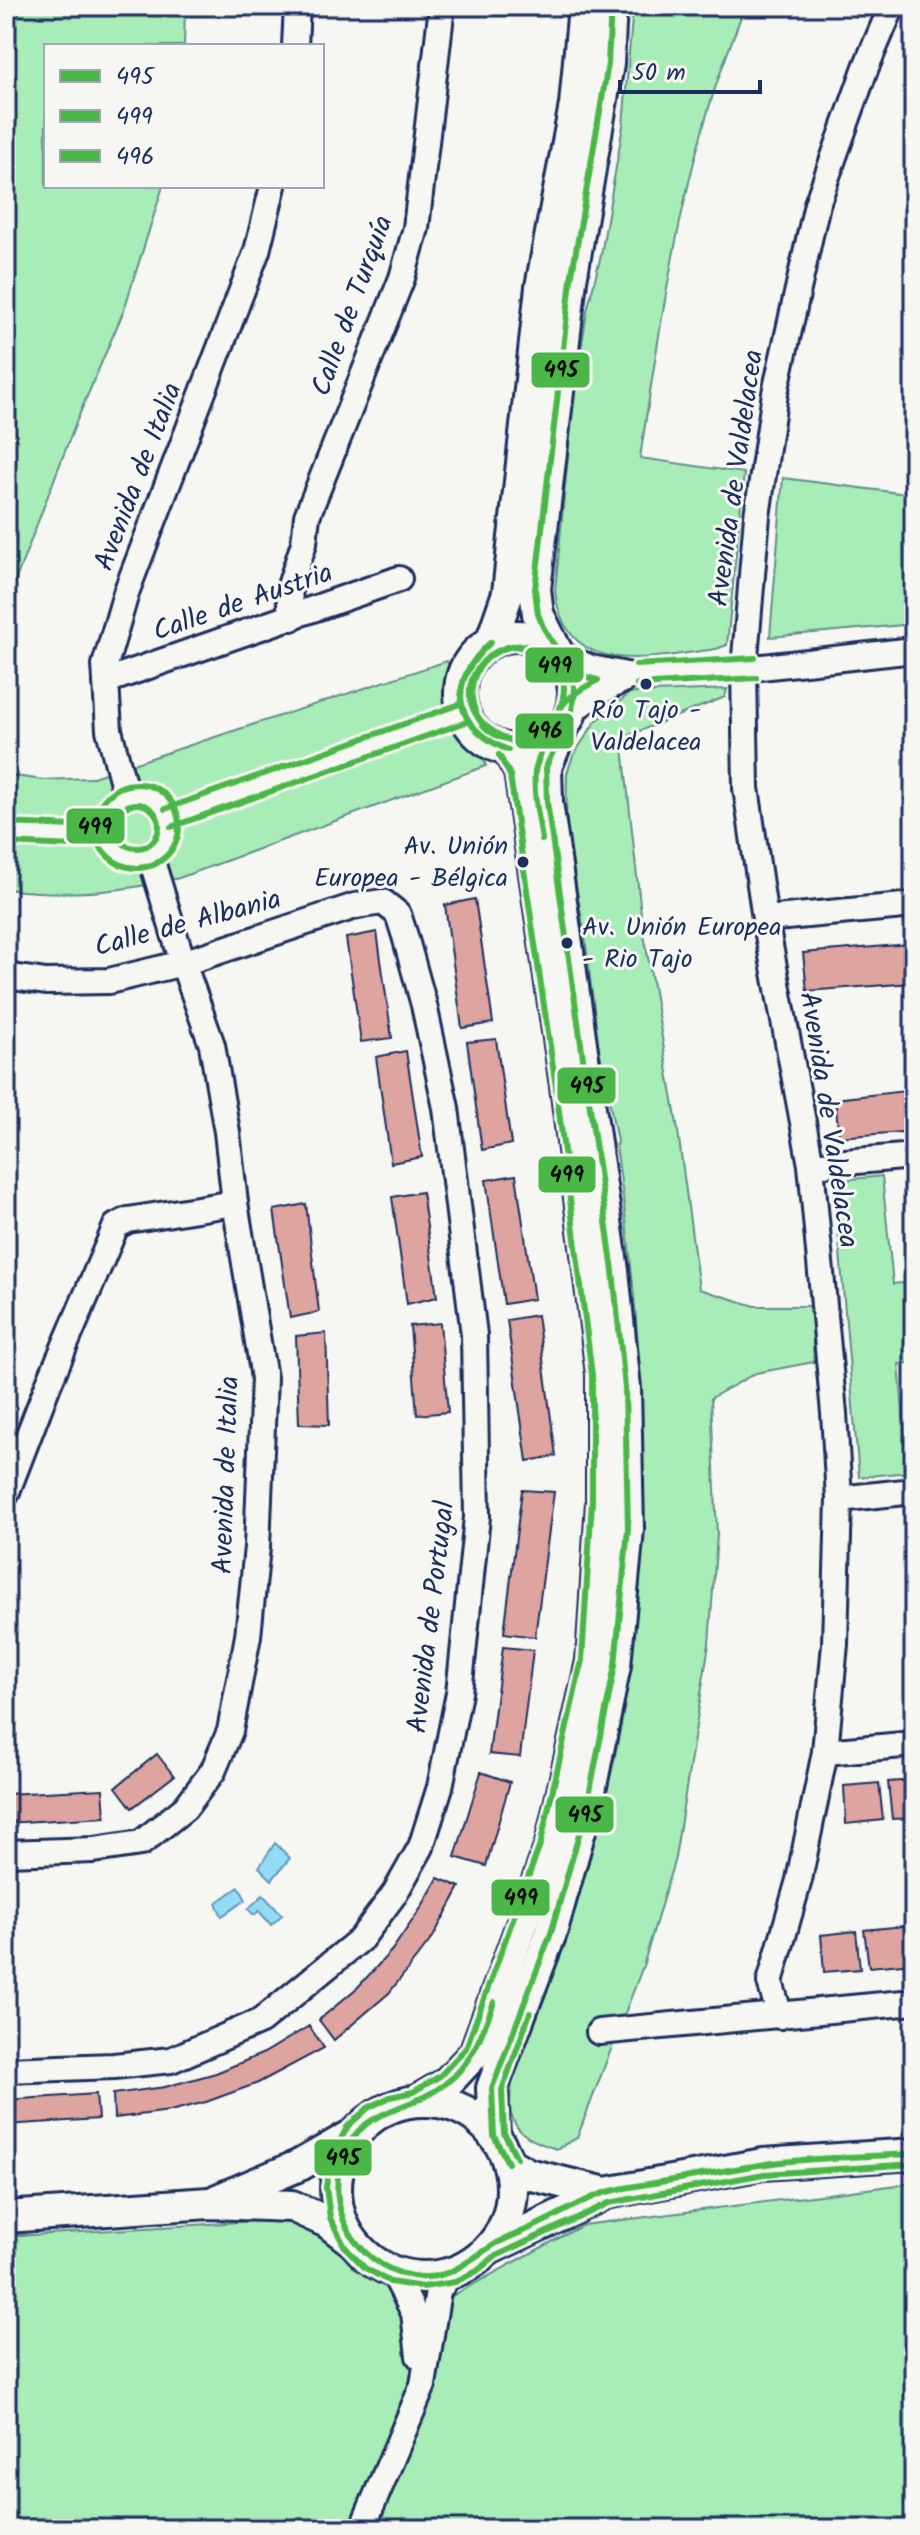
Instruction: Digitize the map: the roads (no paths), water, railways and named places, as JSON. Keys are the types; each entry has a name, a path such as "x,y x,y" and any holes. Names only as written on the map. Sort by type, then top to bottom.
{"main road":[{"path":"491,642 508,593 541,287 575,105 584,6"},
{"path":"494,2136 492,2088 551,1933 587,1806 615,1665 628,1529 625,1388 613,1271 547,802 546,767 567,720 575,691 571,672 543,627 535,589 571,280 608,64 611,6"},
{"path":"559,654 543,641 526,636 508,636 491,642 478,651 464,672 460,696 463,713 480,738 508,750 523,751 538,747 551,740 567,720"},
{"path":"417,2101 446,2084 475,2053 551,1845 592,1661 602,1501 602,1374 566,1086 520,772 508,750"},
{"path":"209,2203 300,2165 356,2133 373,2117 394,2106 417,2101 446,2103 473,2116 494,2136 508,2163 512,2193 506,2223 489,2249"},
{"path":"353,2242 340,2216 336,2187 341,2159 356,2133"},
{"path":"6,2217 209,2203 292,2206 327,2222 371,2260 393,2272 422,2277 451,2273 472,2263 489,2249 606,2193 763,2164 914,2154"},
{"path":"508,2163 528,2174 606,2193"}],"street":[{"path":"295,44 297,6"},
{"name":"Calle de Turquía","path":"291,618 289,589 304,543 307,516 402,278 416,228 442,6"},
{"name":"Avenida de Valdelacea","path":"780,2016 770,1982 799,1880 825,1752 835,1644 839,1499 811,1165 765,919 746,788 744,669 757,516 775,393 817,204 866,67 892,6"},
{"name":"Avenida de Italia","path":"126,795 109,730 105,665 127,590 257,251 273,188"},
{"name":"Calle de Austria","path":"106,681 399,579"},
{"path":"559,654 591,668 631,676 744,669 914,650"},
{"path":"567,720 597,693 631,676"},
{"path":"168,818 463,713"},
{"path":"139,793 149,796 163,806 168,818 169,830 165,842 150,855 137,858 122,854 109,842 105,830 106,817 113,804 126,795 139,793"},
{"path":"6,833 74,836 105,830"},
{"name":"Avenida de Italia","path":"6,1853 94,1850 141,1843 185,1808 213,1771 230,1731 248,1636 264,1378 212,1045 150,855"},
{"name":"Calle de Albania","path":"6,976 46,982 109,981 183,963 355,906 383,902"},
{"name":"Avenida de Portugal","path":"6,2070 114,2066 171,2060 261,2021 361,1939 395,1893 421,1847 440,1787 459,1693 476,1531 474,1335 446,1108 424,1005 405,936 398,914 383,902"},
{"path":"765,919 914,905"},
{"path":"811,1165 914,1156"},
{"path":"6,1494 48,1385 116,1226 128,1220 235,1203"},
{"path":"839,1499 914,1491"},
{"path":"825,1752 914,1744"},
{"path":"599,2032 914,2002"},
{"path":"393,2272 414,2313 423,2385"},
{"path":"362,2529 423,2385 438,2291 451,2273"}],"water":[{"path":"275,1843 290,1858 272,1880 259,1867"},
{"path":"239,1887 246,1900 222,1916 216,1903"},
{"path":"263,1895 282,1915 271,1925 259,1911 254,1915 248,1909"}],"waterway":[{"path":"6,72 17,6"}],"place":[{"name":"Río Tajo - Valdelacea","path":"646,684"},
{"name":"Av. Unión Europea - Bélgica","path":"523,862"},
{"name":"Av. Unión Europea - Rio Tajo","path":"567,943"}]}
